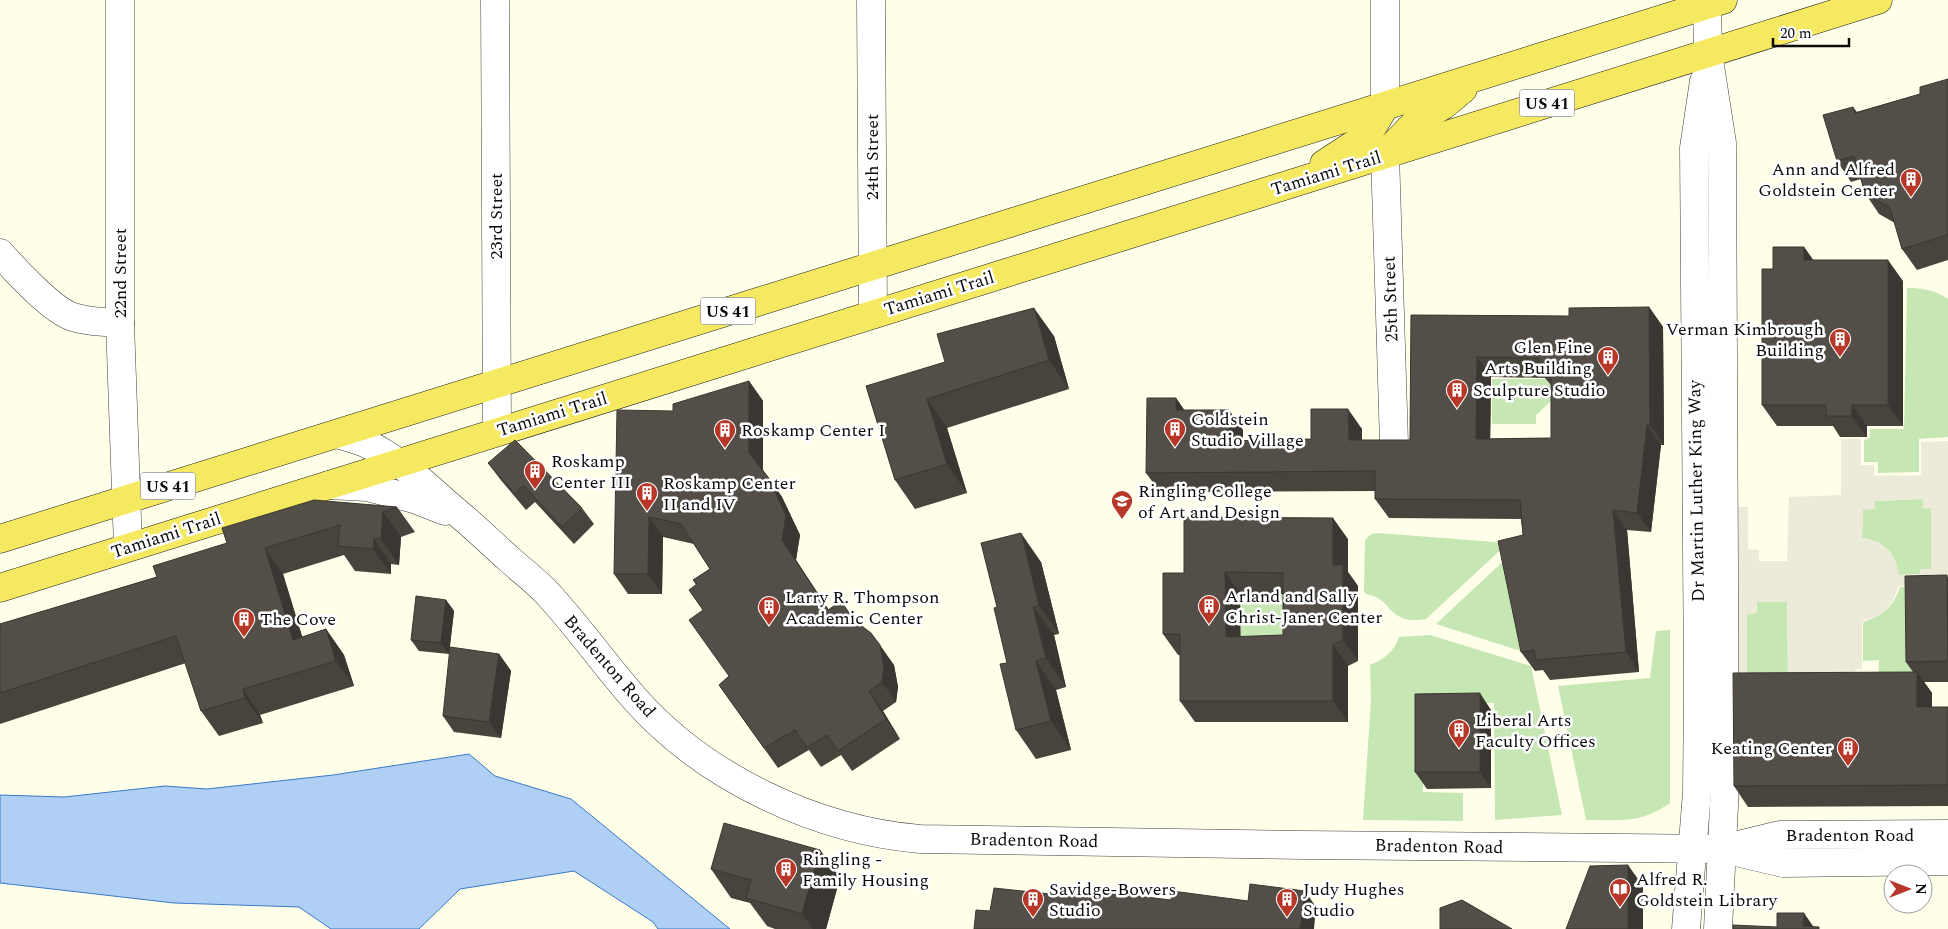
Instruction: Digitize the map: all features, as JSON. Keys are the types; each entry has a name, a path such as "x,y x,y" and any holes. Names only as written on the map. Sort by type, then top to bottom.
{"main road":[{"name":"Tamiami Trail","path":"0,588 397,462 1878,0"},
{"name":"US 41","path":"0,539 1478,77 1712,2"},
{"path":"1386,154 1418,120 1444,106 1478,77"},
{"path":"1300,180 1367,136 1385,106"}],"street":[{"name":"22nd Street","path":"120,0 120,323 128,547"},
{"name":"23rd Street","path":"495,0 498,432"},
{"name":"24th Street","path":"871,0 873,314"},
{"path":"1385,0 1385,106"},
{"name":"Dr Martin Luther King Way","path":"1686,929 1686,906 1697,792 1698,684 1694,148 1708,53 1712,2"},
{"name":"Dr Martin Luther King Way","path":"1708,53 1722,142 1726,785 1718,929"},
{"name":"25th Street","path":"1386,154 1394,444"},
{"path":"0,254 47,299 72,317 120,323"},
{"name":"Bradenton Road","path":"337,434 366,444 397,462 464,518 544,590 636,700 670,733 709,763 748,787 784,805 835,822 892,836 920,839 1723,849 1783,863 1948,861"},
{"name":"Bradenton Road","path":"325,485 367,487 414,499 464,518"},
{"name":"Bradenton Road","path":"1723,849 1779,835 1948,834"}],"green space":[{"path":"1907,288 1928,290 1948,299 1948,437 1919,439 1919,472 1878,473 1878,462 1864,462 1864,440 1870,438 1870,429 1904,429"},
{"path":"1547,347 1582,348 1552,400 1536,415 1536,424 1492,424 1492,379 1545,379"},
{"path":"1923,499 1931,508 1931,569 1921,569 1920,574 1899,575 1891,556 1886,550 1876,542 1862,538 1863,509 1875,501"},
{"path":"1371,534 1508,543 1426,619 1411,620 1397,615 1379,598 1366,594 1364,591 1365,540"},
{"path":"1511,554 1533,655 1436,624"},
{"path":"1900,587 1913,587 1912,703 1878,690 1879,660 1863,661 1863,622 1876,617 1891,605"},
{"path":"1240,593 1298,594 1298,657 1241,658"},
{"path":"1757,602 1787,602 1788,679 1747,680 1747,614 1757,613"},
{"path":"1670,630 1670,803 1649,815 1639,818 1586,820 1558,686 1650,678 1656,631"},
{"path":"1430,635 1531,666 1562,815 1495,820 1494,703 1424,702 1423,792 1463,793 1463,821 1363,820 1371,700 1370,665 1388,654 1399,637"}],"shaded area":[{"path":"1841,439 1861,439 1861,465 1874,465 1874,476 1921,475 1921,442 1948,441 1948,590 1919,586 1899,586 1893,600 1886,609 1875,617 1862,621 1862,669 1855,670 1855,685 1736,691 1730,507 1748,507 1748,549 1759,550 1759,561 1787,561 1789,497 1841,495","holes":["1923,499 1923,509 1931,508 1931,569 1920,569 1920,574 1899,575 1896,562 1890,551 1878,542 1862,538 1863,510 1875,509 1875,501","1757,602 1787,602 1788,679 1747,679 1747,614 1757,613"]}],"water":[{"path":"469,754 495,776 571,799 730,929 658,929 653,922 574,871 460,889 419,929 331,929 299,907 174,903 0,883 0,795 64,797 165,786 207,789 333,775"}],"building":[{"name":"Ann and Alfred Goldstein Center","path":"1948,79 1948,235 1902,249 1890,208 1865,193 1854,156 1837,161 1823,115 1853,107 1855,113 1920,94 1920,87"},
{"name":"Verman Kimbrough Building","path":"1773,247 1804,247 1804,260 1888,260 1888,405 1852,405 1852,416 1826,416 1826,405 1762,405 1762,269 1773,269"},
{"path":"1649,307 1650,425 1647,425 1637,513 1613,510 1626,652 1536,660 1534,650 1521,652 1498,541 1523,535 1520,500 1375,499 1375,471 1146,473 1147,398 1176,398 1176,410 1229,410 1229,441 1311,439 1311,409 1348,409 1349,440 1410,440 1411,315 1569,316 1569,308","holes":["1477,357 1539,358 1539,368 1551,368 1551,438 1476,439"]},
{"path":"1034,308 1049,360 927,399 947,464 895,480 866,386 945,362 937,334"},
{"path":"749,381 749,453 768,477 786,515 782,540 828,610 841,601 854,620 871,633 880,645 884,667 882,682 869,691 886,719 838,751 827,735 807,747 795,730 764,748 719,685 729,676 689,620 703,610 689,590 697,584 693,580 710,569 681,524 649,517 648,574 614,574 617,410 673,411 673,404"},
{"name":"Roskamp Center III","path":"515,440 582,508 562,527 523,485 515,494 488,463"},
{"path":"314,500 397,507 383,512 381,539 374,539 373,549 338,546 340,525 265,548 293,640 326,629 336,661 243,689 245,698 201,711 176,636 0,693 0,624 157,577 153,566 227,543 222,528"},
{"name":"Arland and Sally Christ-Janer Center","path":"1184,517 1333,518 1333,565 1343,565 1343,640 1333,645 1333,701 1180,701 1180,634 1163,634 1163,573 1184,573","holes":["1225,572 1283,573 1283,635 1226,637"]},
{"path":"1021,533 1039,605 1033,607 1046,658 1036,661 1051,721 1016,730 1000,664 1007,663 994,608 997,607 981,543"},
{"path":"1947,575 1948,661 1906,662 1905,576"},
{"path":"416,596 446,600 441,643 411,640"},
{"path":"450,647 499,654 489,722 443,716"},
{"name":"Keating Center","path":"1917,672 1917,707 1948,707 1948,785 1734,786 1733,673"},
{"name":"Liberal Arts Faculty Offices","path":"1480,693 1480,772 1415,772 1415,694"},
{"path":"724,823 820,850 802,914 746,898 751,880 711,869"},
{"path":"1628,865 1628,929 1566,929 1590,866"},
{"path":"1250,884 1305,891 1300,929 974,929 976,910 990,911 994,888 1078,897 1079,889 1171,900 1172,891 1248,901"},
{"path":"1462,900 1512,929 1440,929 1440,908"},
{"path":"1777,913 1804,913 1803,926 1819,927 1819,929 1733,929 1733,925 1777,927"}],"place":[{"name":"Ann and Alfred Goldstein Center","path":"1911,198"},
{"name":"Verman Kimbrough Building","path":"1840,358"},
{"name":"Glen Fine Arts Building","path":"1608,376"},
{"name":"Sculpture Studio","path":"1457,409"},
{"name":"Goldstein Studio Village","path":"1175,448"},
{"name":"Roskamp Center I","path":"725,449"},
{"name":"Roskamp Center III","path":"535,490"},
{"name":"Roskamp Center II and IV","path":"647,512"},
{"name":"Ringling College of Art and Design","path":"1122,520"},
{"name":"Arland and Sally Christ-Janer Center","path":"1209,625"},
{"name":"Larry R. Thompson Academic Center","path":"769,626"},
{"name":"The Cove","path":"244,638"},
{"name":"Liberal Arts Faculty Offices","path":"1459,749"},
{"name":"Keating Center","path":"1848,767"},
{"name":"Ringling - Family Housing","path":"786,888"},
{"name":"Alfred R. Goldstein Library","path":"1620,908"},
{"name":"Savidge-Bowers Studio","path":"1033,918"},
{"name":"Judy Hughes Studio","path":"1287,918"}]}
